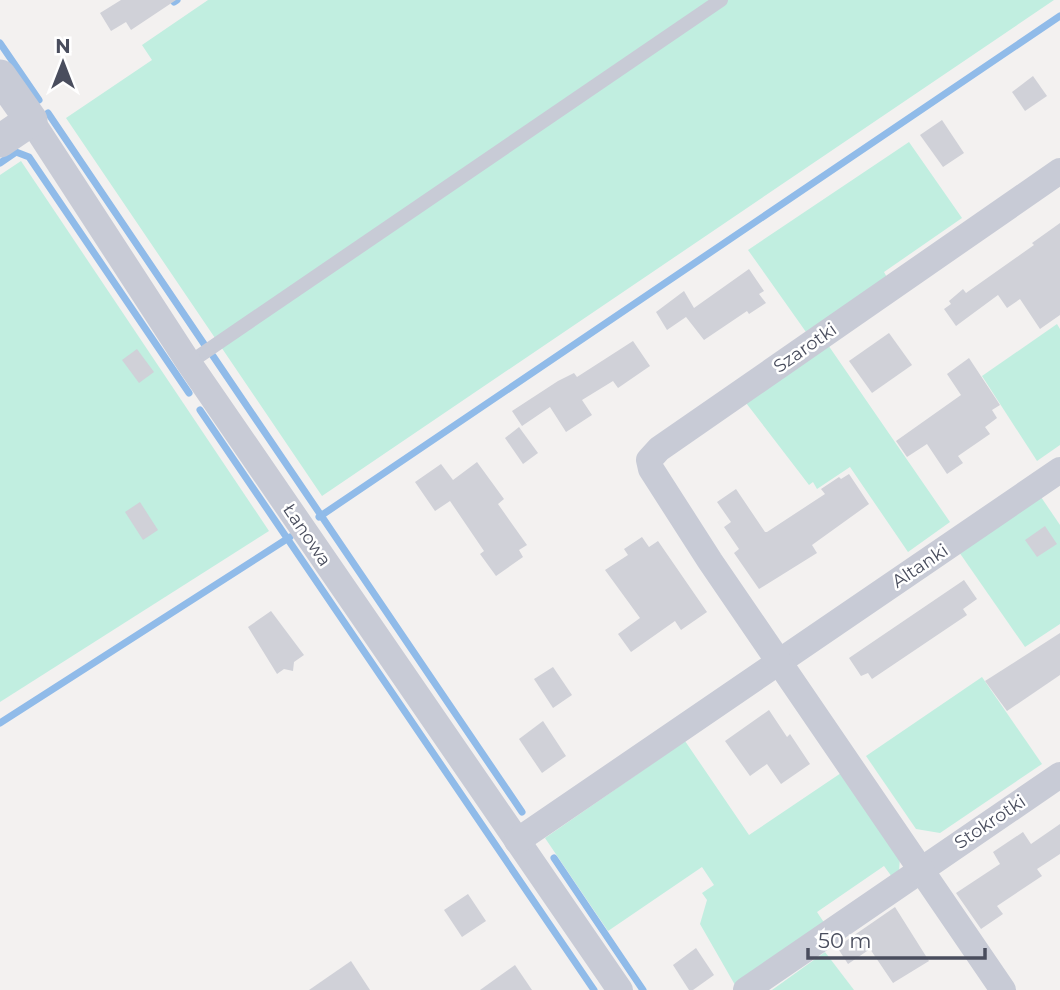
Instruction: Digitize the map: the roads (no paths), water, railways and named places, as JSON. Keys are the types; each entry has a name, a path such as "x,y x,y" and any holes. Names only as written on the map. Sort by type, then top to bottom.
{"street":[{"name":"Łanowa","path":"0,76 189,363 620,990"},
{"path":"0,141 31,120"},
{"name":"Szarotki","path":"779,662 710,561 651,469 649,460 659,449 1060,171"},
{"name":"Altanki","path":"517,841 1060,470"},
{"path":"779,662 998,983"},
{"name":"Stokrotki","path":"746,990 1060,775"}],"lane":[{"path":"189,363 721,0"}],"waterway":[{"path":"319,517 1060,16"},
{"path":"0,43 39,100"},
{"path":"48,113 204,344"},
{"path":"0,163 16,152 29,157 189,393"},
{"path":"213,356 522,812"},
{"path":"200,410 594,990"},
{"path":"0,723 290,537"},
{"path":"554,858 643,990"}]}
